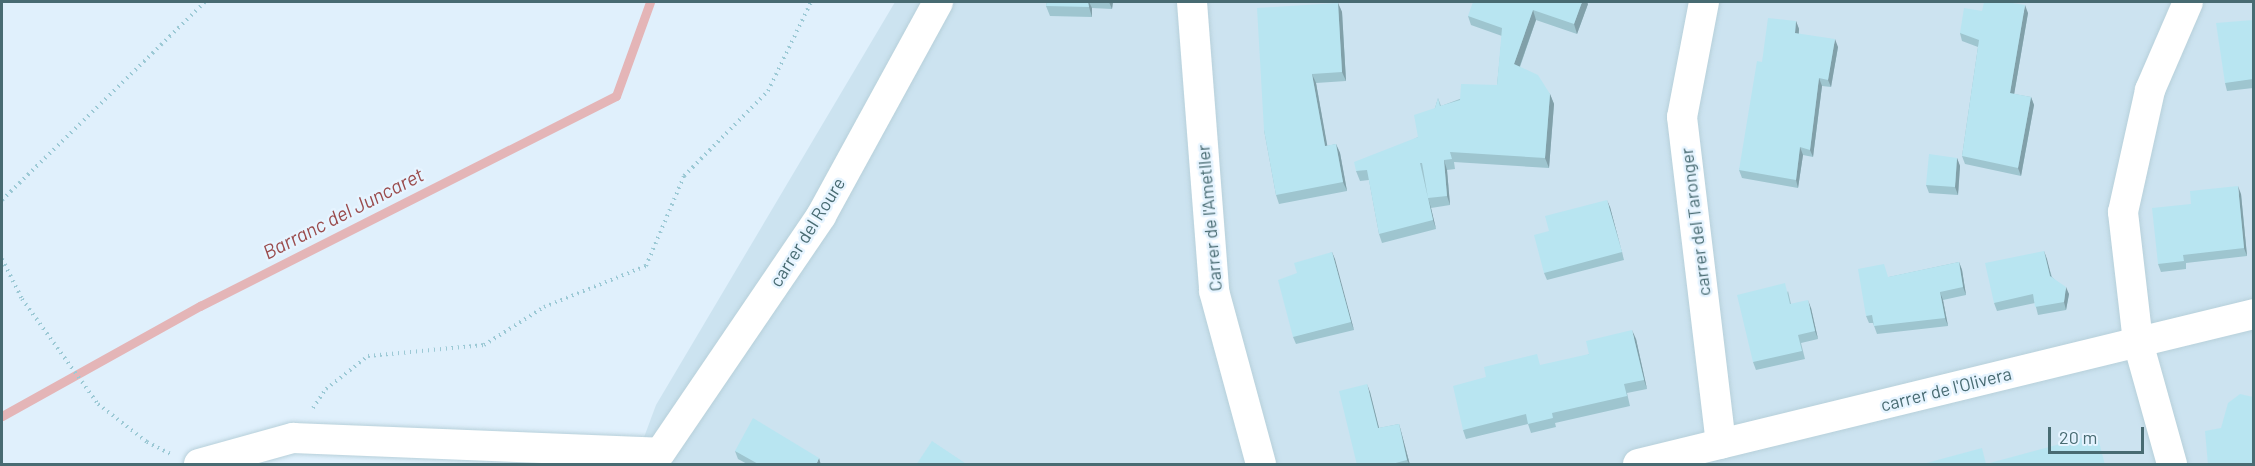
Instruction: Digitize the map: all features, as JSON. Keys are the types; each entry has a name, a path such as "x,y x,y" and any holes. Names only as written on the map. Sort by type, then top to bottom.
{"street":[{"name":"carrer del Roure","path":"668,459 821,216 938,2"},
{"name":"Carrer de l'Ametller","path":"1192,2 1214,291 1261,465"},
{"name":"carrer del Taronger","path":"1704,2 1682,117 1721,444"},
{"path":"2172,465 2138,342 2123,212 2151,90 2188,2"},
{"name":"carrer de l'Olivera","path":"1638,465 2253,314"},
{"path":"190,462 293,438 668,459"}],"path":[{"path":"2,200 205,2"},
{"path":"293,438 326,389 368,356 484,345 544,307 646,266 684,176 768,91 811,2"},
{"path":"2,259 22,299 98,404 147,442 190,462"}],"shaded area":[{"path":"895,2 2253,2 2253,464 634,464 656,405"}],"building":[{"path":"1047,2 1088,2 1089,7 1046,6"},
{"path":"1473,2 1582,2 1574,24 1533,10 1514,64 1538,75 1550,94 1545,158 1450,152 1452,159 1444,160 1447,196 1428,198 1433,220 1379,234 1367,170 1356,171 1354,162 1418,137 1414,115 1435,108 1438,98 1440,106 1460,100 1461,84 1497,85 1502,28 1468,16","holes":["1420,163 1422,163 1428,198"]},
{"path":"1984,2 2025,5 2010,93 2031,97 2018,168 1962,156 1979,40 1960,33 1964,8 1982,11"},
{"path":"1338,3 1342,72 1312,74 1325,146 1336,144 1343,182 1276,195 1264,130 1257,8"},
{"path":"1768,18 1796,21 1795,33 1835,39 1828,80 1819,78 1810,150 1800,147 1796,180 1739,170 1757,61 1762,62"},
{"path":"2253,20 2253,79 2225,83 2216,23"},
{"path":"1929,154 1957,158 1955,187 1926,185"},
{"path":"2238,186 2244,248 2183,255 2184,261 2158,264 2152,208 2191,204 2190,191"},
{"path":"1607,200 1622,252 1544,273 1534,235 1549,231 1545,216"},
{"path":"2044,251 2050,276 2066,287 2064,302 2035,307 2033,294 1994,303 1985,263"},
{"path":"1332,252 1351,322 1293,337 1278,280 1297,273 1294,263"},
{"path":"1959,262 1963,287 1940,292 1945,318 1874,326 1872,315 1866,316 1858,269 1884,264 1888,277"},
{"path":"1785,283 1790,304 1808,300 1815,331 1798,335 1802,351 1753,362 1737,295"},
{"path":"1632,330 1644,380 1624,384 1627,396 1552,413 1553,418 1528,424 1526,414 1463,430 1453,386 1486,377 1484,367 1537,354 1540,365 1589,354 1586,341"},
{"path":"1367,384 1378,428 1399,424 1407,460 1388,465 1357,465 1339,391"},
{"path":"2240,394 2253,397 2253,465 2208,465 2205,431 2221,428 2228,403"},
{"path":"753,418 819,458 816,465 760,465 735,451"},
{"path":"2097,434 2105,465 1919,465 1982,448 1986,464"},
{"path":"932,441 968,465 916,465"}],"waterway":[{"name":"Barranc del Juncaret","path":"2,416 200,306 616,96 650,2"}]}
